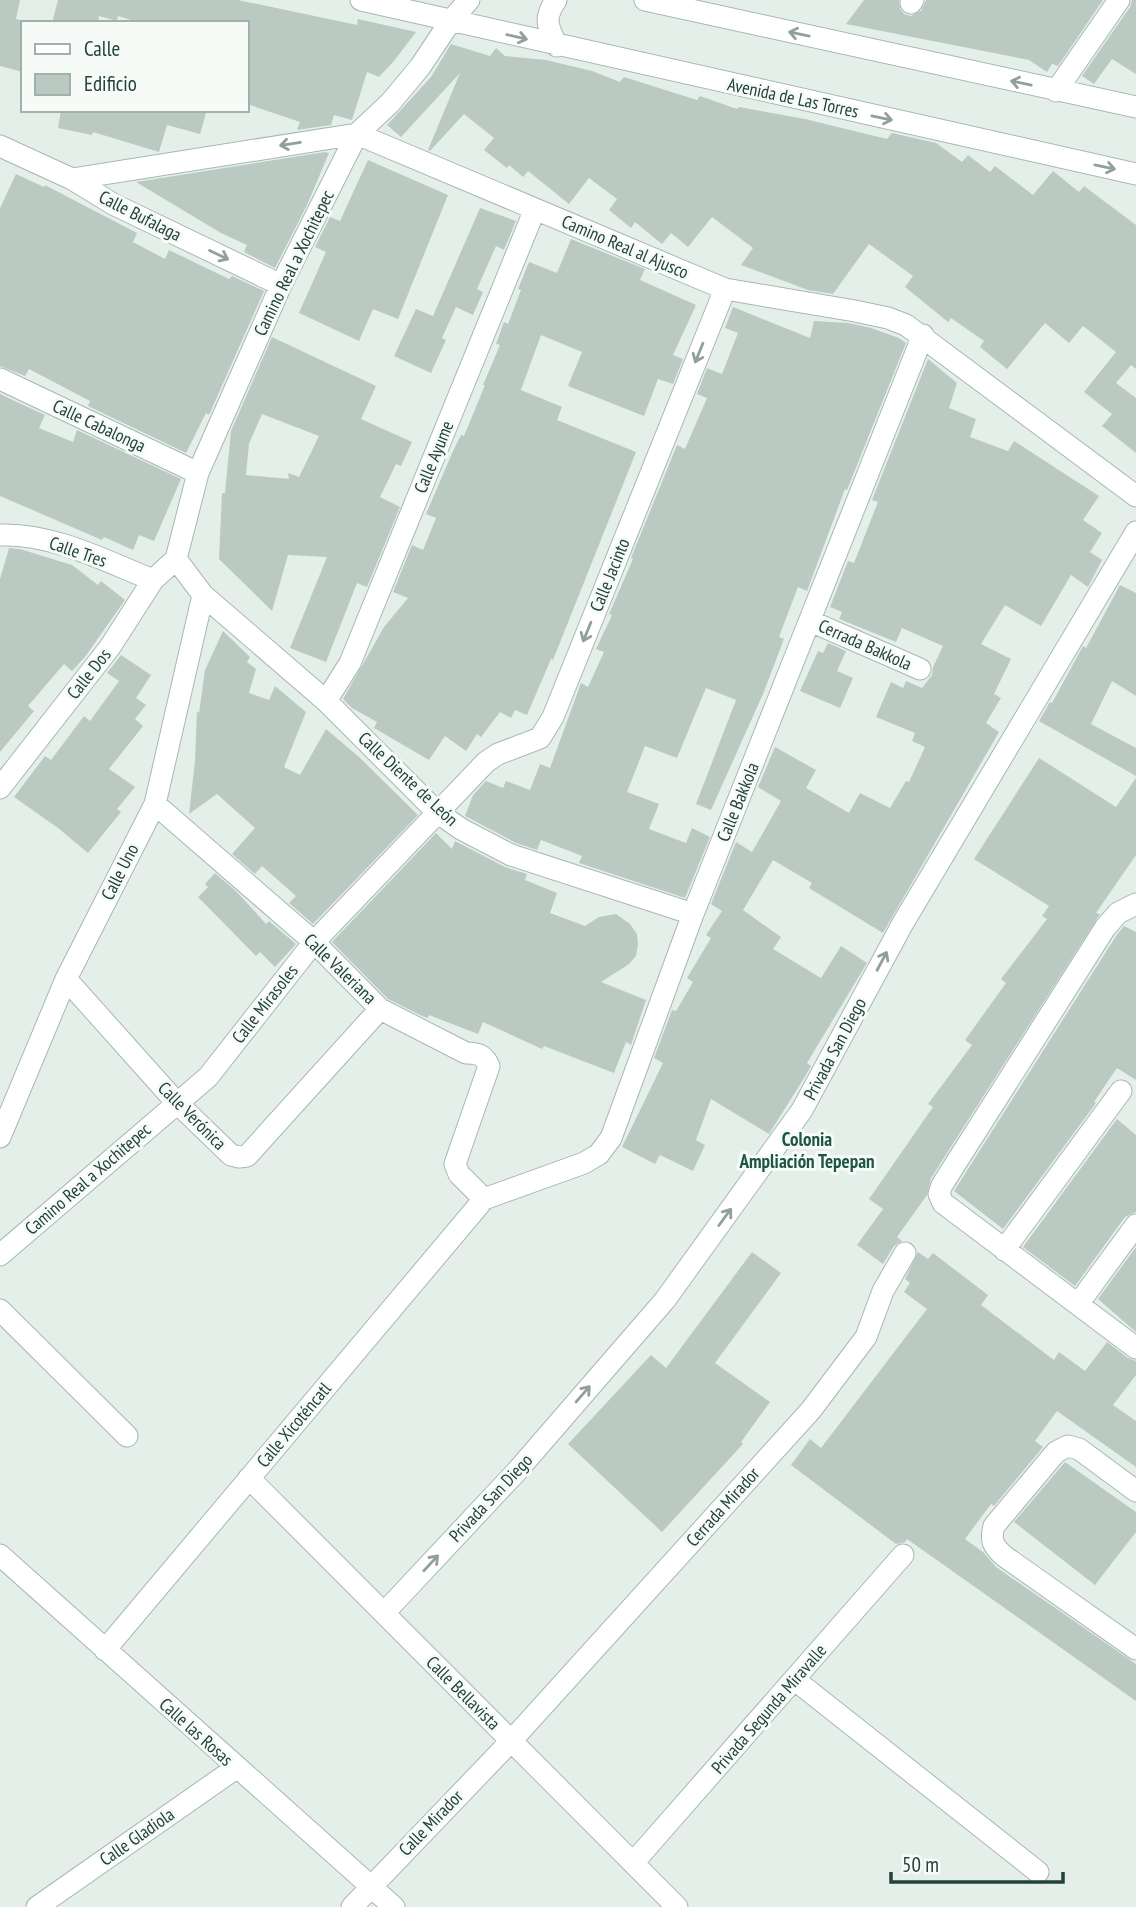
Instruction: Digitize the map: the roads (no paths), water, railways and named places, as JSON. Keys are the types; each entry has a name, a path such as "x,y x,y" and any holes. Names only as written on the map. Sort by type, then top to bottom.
{"street":[{"name":"Avenida de Las Torres","path":"361,0 1136,174"},
{"name":"Camino Real a Xochitepec","path":"176,559 198,473 281,285 357,134 390,103 450,22 470,0"},
{"path":"556,0 549,10 548,26 557,46"},
{"path":"645,0 1136,107"},
{"path":"1056,91 1119,0"},
{"path":"72,179 357,134"},
{"name":"Camino Real al Ajusco","path":"357,134 725,289 888,318 906,325 923,335 1136,496"},
{"name":"Calle Bufalaga","path":"0,146 72,179 113,204 281,285"},
{"name":"Calle Ayume","path":"326,701 350,663 535,209"},
{"name":"Calle Jacinto","path":"437,812 486,762 498,754 540,738 553,717 725,289"},
{"name":"Calle Bakkola","path":"484,1199 584,1163 599,1154 611,1138 693,914 923,335"},
{"name":"Calle Cabalonga","path":"0,379 198,473"},
{"name":"Privada San Diego","path":"384,1613 517,1471 665,1300 802,1110 903,923 1136,533"},
{"name":"Calle Tres","path":"0,535 30,537 60,544 153,580"},
{"name":"Calle Diente de León","path":"176,559 203,595 326,701 437,812 461,829 511,855 693,914"},
{"name":"Calle Dos","path":"0,788 110,647 153,580 176,559"},
{"name":"Calle Uno","path":"0,1137 66,979 155,804 203,595"},
{"name":"Cerrada Bakkola","path":"810,621 920,669"},
{"name":"Calle Valeriana","path":"155,804 314,942 380,1009 466,1053 476,1053 485,1058 489,1066 455,1164 459,1174 484,1199"},
{"name":"Calle Mirasoles","path":"176,1102 208,1077 314,942 437,812"},
{"path":"1136,904 1118,913 1105,928 942,1185 939,1194 943,1203 1136,1348"},
{"name":"Calle Verónica","path":"66,979 176,1102 231,1155 239,1157 247,1156 380,1009"},
{"path":"1004,1250 1121,1091"},
{"name":"Camino Real a Xochitepec","path":"0,1255 176,1102"},
{"name":"Calle Xicoténcatl","path":"105,1650 484,1199"},
{"path":"1079,1304 1136,1225"},
{"name":"Cerrada Mirador","path":"511,1741 811,1410 866,1337 883,1291 905,1253"},
{"path":"0,1310 127,1436"},
{"path":"1136,1491 1079,1449 1068,1446 1056,1452 994,1526 991,1536 993,1546 1004,1556 1136,1649"},
{"name":"Calle Bellavista","path":"250,1478 677,1907"},
{"name":"Calle las Rosas","path":"0,1555 394,1907"},
{"name":"Privada Segunda Miravalle","path":"633,1863 903,1555"},
{"path":"795,1680 1038,1872"},
{"name":"Calle Mirador","path":"352,1907 511,1741"},
{"name":"Calle Gladiola","path":"37,1907 236,1768"}],"district":[{"name":"Colonia Ampliación Tepepan","path":"807,1150"}]}
